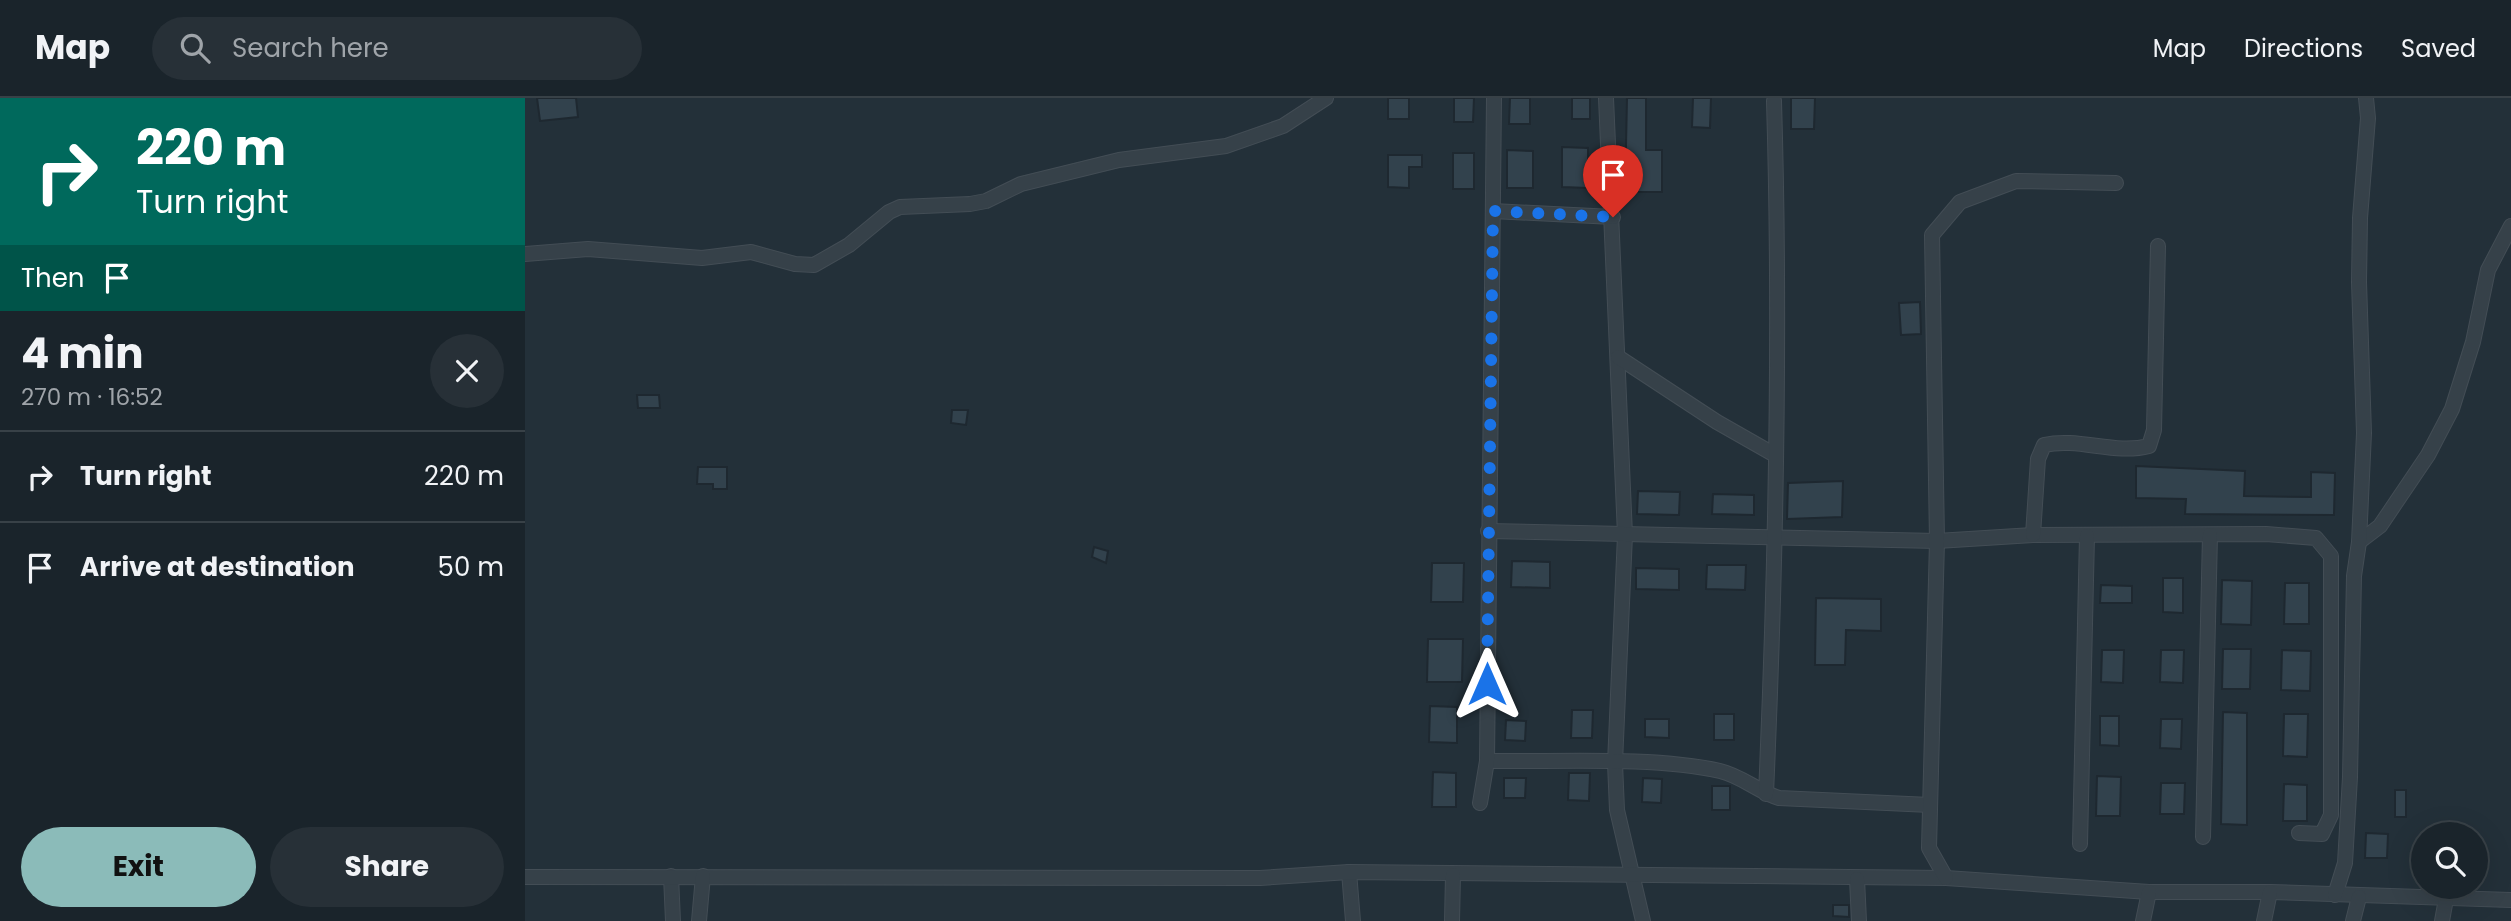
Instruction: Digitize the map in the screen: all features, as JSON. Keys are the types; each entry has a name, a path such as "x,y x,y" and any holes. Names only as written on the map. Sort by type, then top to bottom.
{"street":[{"path":"525,254 589,248 702,258 751,253 795,264 814,265 849,245 889,212 900,207 970,204 986,201 1021,184 1119,160 1226,146 1283,126 1326,98"},
{"path":"1481,803 1487,761 1494,98"},
{"path":"1605,98 1613,217 1625,535 1615,763 1617,810 1630,875 1643,921"},
{"path":"2335,895 2345,863 2350,777 2354,576 2359,542 2364,433 2360,218 2368,118 2366,98"},
{"path":"1766,794 1777,539 1775,455 1778,245 1774,101"},
{"path":"1946,878 1929,848 1937,541 1932,235 1960,202 2017,181 2116,183"},
{"path":"1493,211 1613,217"},
{"path":"2359,542 2380,526 2428,455 2452,409 2473,342 2488,270 2511,226"},
{"path":"2033,535 2038,459 2044,445 2061,441 2134,450 2149,446 2154,430 2158,246"},
{"path":"1618,357 1717,422 1775,455"},
{"path":"1488,531 1937,541 2033,535 2316,538 2331,556 2331,815 2322,834 2299,832"},
{"path":"2203,837 2210,535"},
{"path":"2080,844 2087,536"},
{"path":"1487,761 1615,763 1719,771 1741,778 1766,794 1779,798 1930,805"},
{"path":"1349,872 1353,921"},
{"path":"525,877 1261,878 1349,872 1946,878 2149,892 2270,892 2411,898"},
{"path":"1452,921 1453,875"},
{"path":"671,876 673,921"},
{"path":"699,921 703,877"},
{"path":"1857,878 1859,921"},
{"path":"2143,921 2149,892"},
{"path":"2264,921 2270,892"},
{"path":"2353,921 2359,897"},
{"path":"2442,921 2446,899 2511,900"}],"building":[{"path":"537,98 576,98 578,117 540,121"},
{"path":"1388,98 1409,98 1409,119 1388,119"},
{"path":"1454,98 1474,98 1473,122 1454,122"},
{"path":"1510,98 1530,98 1530,124 1509,124"},
{"path":"1572,98 1590,98 1590,119 1572,119"},
{"path":"1627,98 1646,98 1646,150 1662,150 1662,192 1625,192"},
{"path":"1693,98 1711,98 1710,128 1692,127"},
{"path":"1791,98 1815,98 1814,129 1791,129"},
{"path":"1562,147 1588,148 1588,188 1562,187"},
{"path":"1507,150 1533,151 1533,188 1507,188"},
{"path":"1453,153 1474,153 1474,189 1453,189"},
{"path":"1388,155 1422,155 1422,167 1409,167 1409,188 1388,187"},
{"path":"1920,302 1921,334 1901,335 1899,303"},
{"path":"637,395 659,395 660,408 638,408"},
{"path":"952,410 968,410 966,425 951,423"},
{"path":"2136,466 2245,471 2244,496 2311,497 2311,472 2335,473 2334,515 2185,514 2186,499 2136,498"},
{"path":"698,467 727,467 727,489 713,489 713,484 697,484"},
{"path":"1843,481 1842,517 1787,519 1788,483"},
{"path":"1638,491 1680,492 1679,515 1637,514"},
{"path":"1713,494 1754,495 1754,515 1712,514"},
{"path":"1094,547 1108,551 1106,563 1092,557"},
{"path":"1512,561 1550,562 1550,588 1511,587"},
{"path":"1432,563 1464,563 1463,602 1431,602"},
{"path":"1707,565 1746,565 1745,590 1706,589"},
{"path":"1636,568 1679,569 1679,590 1636,589"},
{"path":"2163,578 2183,578 2183,613 2163,612"},
{"path":"2222,580 2252,581 2251,625 2221,624"},
{"path":"2285,583 2309,583 2309,624 2284,624"},
{"path":"2101,585 2132,586 2132,603 2100,603"},
{"path":"1816,598 1881,599 1881,631 1846,630 1845,665 1815,665"},
{"path":"1428,639 1463,639 1462,682 1427,682"},
{"path":"2223,649 2251,649 2250,689 2222,689"},
{"path":"2102,650 2124,650 2123,683 2101,682"},
{"path":"2161,650 2184,650 2183,683 2160,682"},
{"path":"2282,650 2311,651 2310,691 2281,690"},
{"path":"1430,706 1457,707 1457,743 1429,742"},
{"path":"1572,710 1593,710 1592,738 1571,738"},
{"path":"2223,712 2247,713 2247,825 2221,824"},
{"path":"1714,714 1734,714 1734,740 1714,740"},
{"path":"2284,714 2308,714 2307,757 2283,756"},
{"path":"2100,716 2119,716 2119,746 2100,745"},
{"path":"1645,719 1669,719 1669,738 1645,737"},
{"path":"2161,719 2182,719 2181,749 2160,748"},
{"path":"1506,720 1526,721 1525,741 1505,740"},
{"path":"1433,772 1456,773 1456,807 1432,807"},
{"path":"1569,773 1590,773 1589,801 1568,800"},
{"path":"2097,776 2121,777 2120,816 2096,816"},
{"path":"1504,778 1526,778 1525,798 1504,798"},
{"path":"1643,778 1662,779 1661,803 1642,802"},
{"path":"2161,783 2185,783 2184,814 2160,814"},
{"path":"2284,784 2307,785 2307,821 2283,821"},
{"path":"1712,786 1730,786 1730,810 1712,810"},
{"path":"2395,790 2406,790 2406,817 2395,817"},
{"path":"2366,833 2388,834 2387,858 2365,858"},
{"path":"1833,905 1849,905 1849,917 1833,916"}],"route":[{"path":"1487,684 1493,211 1613,217"}]}
